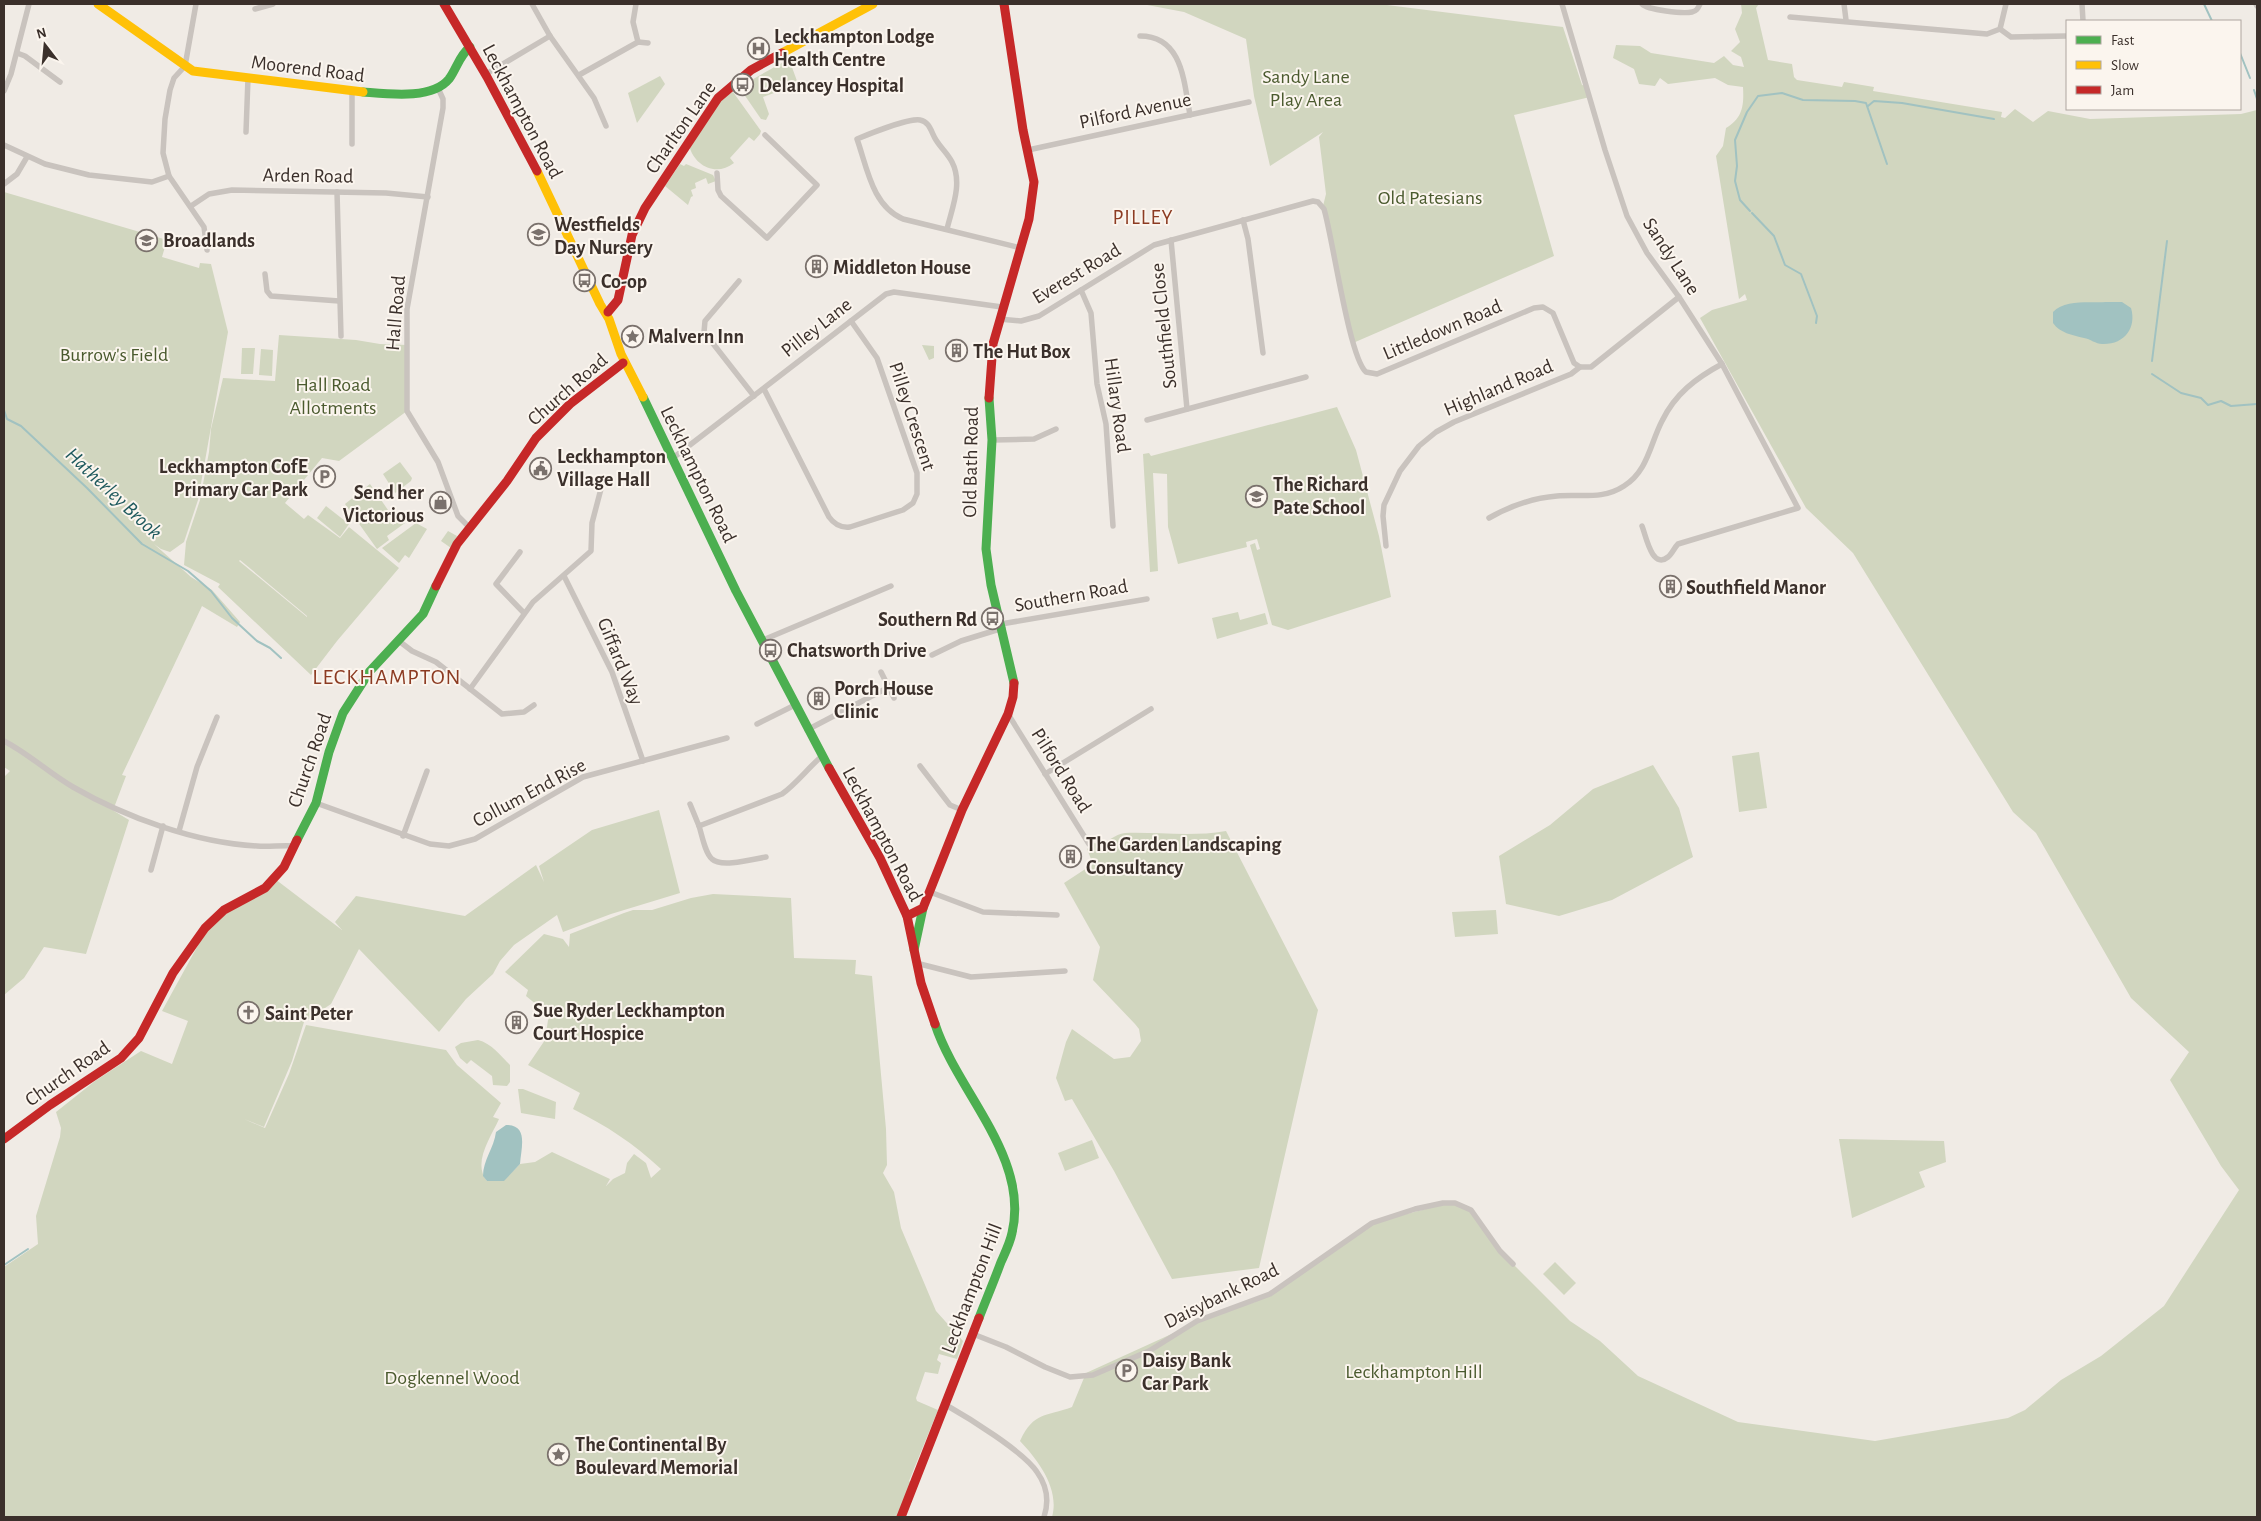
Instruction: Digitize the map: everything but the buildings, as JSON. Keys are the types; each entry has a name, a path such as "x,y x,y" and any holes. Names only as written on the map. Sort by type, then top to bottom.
{"street":[{"path":"4,91 17,54 29,4"},
{"name":"Moorend Road","path":"98,4 193,71 352,92 398,94 429,92 438,88"},
{"path":"196,4 185,66 171,84 164,120 162,153 169,176 204,227 207,250"},
{"path":"255,9 273,4"},
{"name":"Leckhampton Road","path":"444,4 486,74 523,142 600,304 608,312 623,363 630,370 736,591 763,640 807,730 880,858 907,916 916,963"},
{"path":"532,4 550,36 594,98 606,126"},
{"path":"636,4 633,22 638,42"},
{"name":"Charlton Lane","path":"608,312 618,300 632,235 645,208 718,98 752,70 873,4"},
{"name":"Old Bath Road","path":"914,951 918,940 923,908 962,810 1008,714 1013,697 1014,679 991,585 986,550 992,440 989,391 991,363 999,319 1021,248 1033,196 1033,174 1004,4"},
{"name":"Sandy Lane","path":"1562,4 1605,150 1627,216 1646,253 1679,297 1722,364 1798,508 1678,544 1670,555 1663,559 1657,559 1652,555 1642,526"},
{"path":"1642,4 1651,9 1691,12 1698,9 1700,4"},
{"path":"1844,4 1846,20"},
{"path":"1790,16 1982,34 1992,33 2000,29 2006,4"},
{"path":"2082,4 2083,20"},
{"path":"2000,29 2011,37 2066,36"},
{"path":"486,74 550,36"},
{"path":"1140,36 1157,39 1175,53 1179,63 1190,115"},
{"path":"579,75 638,42 648,43"},
{"path":"438,88 451,76 462,53 470,47"},
{"path":"17,54 25,56 60,82"},
{"path":"246,132 248,78"},
{"name":"Hall Road","path":"438,88 443,108 407,309 407,411 438,462 458,516 469,527"},
{"path":"352,92 352,144"},
{"name":"Pilford Avenue","path":"1028,150 1249,102"},
{"path":"947,230 956,192 956,174 950,158 939,145 927,124 915,120 857,139 876,195 887,209 903,218 947,230 1021,248"},
{"path":"717,173 718,190 721,196 767,238 817,185 765,135"},
{"path":"4,145 27,157 67,170 104,178 158,182 169,176"},
{"path":"4,184 17,174 27,157"},
{"name":"Arden Road","path":"191,206 209,194 222,190 408,194 428,197"},
{"path":"337,192 341,336"},
{"name":"Everest Road","path":"999,319 1015,322 1029,320 1154,246 1311,201 1318,202 1324,209 1353,343 1360,362"},
{"path":"1243,220 1248,239 1263,352"},
{"name":"Southfield Close","path":"1170,240 1187,410"},
{"path":"265,274 267,291 272,296 339,300"},
{"path":"739,281 705,321 704,332 754,396"},
{"name":"Hillary Road","path":"1081,290 1090,313 1097,384 1106,424 1112,526"},
{"name":"Pilley Lane","path":"673,458 882,296 894,292 1002,307"},
{"name":"Highland Road","path":"1386,546 1383,516 1384,505 1400,471 1419,446 1436,432 1450,425 1571,374 1580,367 1585,369 1591,367 1679,297"},
{"name":"Littledown Road","path":"1360,362 1366,372 1377,374 1534,308 1543,307 1553,313 1574,363 1580,367"},
{"name":"Pilley Crescent","path":"764,389 834,523 850,527 903,510 910,505 917,494 917,473 877,358 851,321"},
{"name":"Church Road","path":"4,1139 50,1105 121,1058 131,1049 139,1038 173,973 205,928 224,910 260,892 271,883 284,867 316,803 329,752 343,713 370,671 423,614 457,544 507,481 542,431 570,404 623,363"},
{"path":"1489,518 1512,506 1537,499 1558,496 1599,496 1624,486 1644,465 1662,420 1678,396 1701,375 1722,364"},
{"path":"1147,420 1306,378"},
{"path":"992,440 1034,438 1056,430"},
{"path":"470,689 524,613 545,590 592,551 592,523 602,485"},
{"path":"520,552 496,584 524,613"},
{"name":"Giffard Way","path":"564,576 612,672 643,761"},
{"path":"763,640 891,586"},
{"name":"Southern Road","path":"932,655 961,641 1002,626 1147,599"},
{"path":"399,641 412,651 436,662 502,714 524,712 534,705"},
{"path":"881,672 894,698"},
{"path":"807,730 888,687"},
{"path":"757,724 795,705"},
{"path":"1045,774 1151,709"},
{"name":"Pilford Road","path":"1008,714 1088,844"},
{"path":"179,831 197,766 217,717"},
{"name":"Collum End Rise","path":"316,803 403,836 436,846 462,844 475,839 583,777 727,738"},
{"path":"4,741 22,750 72,786 114,808 162,826 206,838 256,846 295,846"},
{"path":"699,826 782,794 794,785 806,770 822,756"},
{"path":"920,766 950,805 962,810"},
{"path":"403,836 426,771"},
{"path":"690,804 710,858 716,862 723,863 766,857"},
{"path":"150,870 162,826"},
{"path":"930,892 983,912 1056,915"},
{"path":"907,916 923,908"},
{"path":"916,963 971,977 1064,971"},
{"name":"Leckhampton Hill","path":"901,1517 1012,1234 1016,1211 1015,1192 1010,1173 998,1145 941,1043 926,1002 916,963"},
{"name":"Daisybank Road","path":"973,1334 1070,1377 1092,1375 1149,1351 1198,1321 1270,1294 1372,1223 1444,1203 1460,1204 1471,1210 1500,1251 1513,1264"},
{"path":"946,1405 973,1421 1032,1466 1044,1486 1047,1501 1044,1517"}],"green space":[{"name":"Old Patesians","path":"1142,4 1379,4 1563,27 1582,85 1587,86 1590,97 1514,115 1554,256 1353,343 1323,206 1326,194 1319,137 1323,132 1270,166 1254,96 1246,39 1184,12"},
{"path":"1741,4 1759,4 1756,8 1768,60 1792,64 1794,77 1797,80 1842,87 1844,82 1874,87 1873,91 2002,112 2001,117 2005,118 2015,109 2033,122 2048,111 2090,119 2241,114 2257,110 2257,1516 1052,1517 1053,1496 1046,1476 1034,1457 1020,1441 1030,1424 1042,1416 1072,1407 1086,1373 1211,1316 1255,1302 1372,1223 1449,1203 1471,1210 1500,1251 1570,1321 1600,1341 1638,1376 1738,1422 1875,1441 2008,1418 2025,1410 2061,1380 2101,1356 2164,1306 2239,1190 2221,1166 2170,1080 2189,1052 2131,998 2036,833 2013,812 1853,553 1806,508 1700,318 1712,310 1747,300 1745,294 1739,299 1716,156 1723,146 1726,128 1736,120 1741,110 1743,87 1728,85 1715,78 1668,84 1660,78 1655,86 1639,84 1634,69 1613,58 1616,45 1640,46 1651,53 1714,63 1724,56 1733,65 1744,67 1741,57 1731,51 1740,42 1735,29 1742,13"},
{"path":"789,59 797,81 773,90 774,93 763,97 769,114 766,120 761,119 739,87"},
{"path":"660,76 665,84 637,123 628,93"},
{"path":"733,92 761,131 754,141 749,137 730,158 734,163 720,169 713,169 701,164 696,159 689,145 720,98"},
{"path":"680,164 684,166 686,164 713,175 716,181 708,184 706,178 695,183 696,188 691,190 693,196 688,205 665,186"},
{"name":"Burrow's Field","path":"4,192 167,240 162,257 199,268 200,263 211,264 228,332 198,500 184,542 170,552 154,544 191,577 212,590 240,622 237,627 202,606 122,775 126,776 115,805 109,808 129,820 86,954 44,947 24,978 4,995 4,777 10,771 4,767"},
{"name":"Hall Road Allotments","path":"279,335 407,345 407,411 339,461 322,458 285,503 304,519 308,515 340,538 349,527 399,568 337,641 311,675 218,587 220,584 184,565 186,542 200,500 209,452 211,429 223,378 275,381","holes":["239,561 307,616 307,617"]},
{"path":"922,345 934,346 934,358 929,360"},
{"path":"242,348 255,348 253,374 241,374"},
{"path":"261,349 273,350 272,376 259,375"},
{"name":"The Richard Pate School","path":"1337,407 1356,450 1379,536 1391,597 1288,630 1272,625 1250,545 1255,543 1257,550 1260,549 1257,539 1246,542 1247,547 1178,564 1168,527 1167,474 1153,473 1158,571 1150,572 1143,454 1149,453 1151,456"},
{"path":"400,462 412,478 411,481 395,493 383,474"},
{"path":"370,484 388,510 384,513 393,525 401,519 405,523 387,536 389,540 377,549 345,504"},
{"path":"326,506 349,524 340,537 317,518"},
{"path":"416,523 427,529 409,558 405,555 399,563 382,548"},
{"path":"448,531 457,536 451,548 441,541"},
{"path":"1238,612 1240,620 1265,613 1268,624 1217,639 1212,618"},
{"path":"1759,752 1767,808 1739,812 1732,756"},
{"path":"1653,765 1679,808 1693,857 1612,900 1559,916 1506,904 1499,856 1550,825 1593,789"},
{"name":"Dogkennel Wood","path":"659,810 680,893 611,914 563,932 557,915 514,945 500,961 493,974 466,999 439,1032 359,949 331,1004 304,1022 292,1061 264,1127 244,1119 265,1128 289,1074 306,1025 446,1050 457,1065 501,1103 493,1117 499,1119 482,1158 481,1166 487,1181 501,1179 520,1164 535,1162 552,1152 610,1179 606,1186 613,1179 625,1173 627,1163 634,1154 646,1163 651,1178 661,1169 651,1160 619,1136 573,1109 580,1093 528,1065 545,1040 548,1020 557,1008 549,1015 526,996 528,990 505,972 544,934 563,939 569,947 570,934 633,910 652,910 691,898 713,894 791,898 794,958 856,960 855,974 872,976 886,1129 887,1165 883,1173 894,1192 901,1228 936,1311 963,1341 957,1359 939,1354 937,1360 941,1363 938,1374 925,1372 916,1398 917,1401 938,1410 909,1481 912,1483 900,1517 4,1517 4,1267 38,1244 36,1216 60,1137 61,1128 56,1112 95,1081 141,1051 172,1064 188,1021 162,1011 213,918 275,879 342,930 335,922 356,896 465,916 536,865 544,882 539,866 592,830"},
{"path":"1226,831 1318,1010 1259,1268 1172,1279 1114,1171 1072,1099 1065,1101 1056,1078 1066,1042 1072,1029 1114,1059 1130,1057 1141,1041 1139,1029 1093,980 1100,947 1064,883 1093,864 1087,849 1093,843 1102,843 1117,835 1125,833 1201,834"},
{"path":"1496,910 1498,934 1455,937 1452,912"},
{"path":"478,1040 491,1047 510,1065 510,1082 507,1086 493,1085 492,1076 471,1060 467,1064 460,1058 455,1047 461,1043"},
{"path":"518,1089 523,1089 556,1102 555,1119 521,1113"},
{"path":"1839,1139 1944,1141 1946,1162 1919,1172 1925,1187 1852,1218"},
{"path":"1092,1140 1099,1158 1065,1171 1058,1153"},
{"path":"1555,1262 1576,1283 1564,1295 1543,1274"}],"water":[{"path":"2078,302 2122,302 2131,308 2132,322 2127,334 2117,342 2110,344 2097,343 2067,333 2053,323 2053,312 2064,305"},
{"path":"506,1125 513,1126 521,1133 520,1164 504,1181 487,1181 483,1176 483,1170 496,1132"}],"waterway":[{"path":"2204,4 2212,20"},
{"path":"2241,56 2250,78"},
{"path":"2254,90 2257,99"},
{"path":"1750,211 1740,200 1735,181 1737,166 1735,140 1747,112 1758,96 1782,93 1803,100 1866,103 1887,164"},
{"path":"1868,106 1874,101 1902,103 1994,119"},
{"path":"1752,213 1774,236 1785,265 1801,274 1817,316 1816,323"},
{"path":"2152,361 2167,241"},
{"path":"2152,374 2181,393 2201,398 2208,405 2221,401 2231,406 2257,404"},
{"name":"Hatherley Brook","path":"4,410 7,419 21,426 87,488 142,544 188,571 211,591 232,618 257,641 270,648 281,658"},
{"path":"4,1265 28,1249"}],"traffic: fast":[{"path":"363,92 409,94 432,90 441,86 449,79 463,54 470,47"},
{"path":"643,397 736,591 829,768"},
{"path":"989,398 992,440 986,549 991,585 1014,683"},
{"path":"297,840 316,803 329,752 343,713 370,671 423,614 436,586"},
{"path":"914,950 923,908"},
{"path":"935,1024 945,1049 989,1126 1011,1178 1015,1205 1012,1233 979,1318"}],"traffic: slow":[{"path":"98,4 193,71 363,92"},
{"path":"782,53 873,4"},
{"path":"537,171 600,304 609,319 621,354 643,397"}],"traffic: jam":[{"path":"444,4 487,77 537,171"},
{"path":"989,398 993,344 1029,219 1034,182 1023,130 1004,4"},
{"path":"608,312 618,300 632,235 645,208 718,98 751,70 782,53"},
{"path":"436,586 457,544 507,481 536,438 570,404 623,363"},
{"path":"907,916 923,908 962,810 1008,714 1013,697 1014,683"},
{"path":"829,768 880,858 907,916 921,983 935,1024"},
{"path":"4,1139 50,1105 121,1058 139,1038 173,973 205,928 224,910 265,888 284,867 297,840"},
{"path":"901,1517 979,1318"}],"place":[{"name":"Leckhampton Lodge Health Centre","path":"758,48"},
{"name":"Delancey Hospital","path":"743,85"},
{"name":"Westfields Day Nursery","path":"538,235"},
{"name":"Broadlands","path":"147,240"},
{"name":"Middleton House","path":"817,267"},
{"name":"Co-op","path":"585,281"},
{"name":"Malvern Inn","path":"632,336"},
{"name":"The Hut Box","path":"957,351"},
{"name":"Leckhampton Village Hall","path":"541,468"},
{"name":"Leckhampton CofE Primary Car Park","path":"324,477"},
{"name":"The Richard Pate School","path":"1257,496"},
{"name":"Send her Victorious","path":"440,503"},
{"name":"Southfield Manor","path":"1670,587"},
{"name":"Southern Rd","path":"993,619"},
{"name":"Chatsworth Drive","path":"771,650"},
{"name":"Porch House Clinic","path":"818,699"},
{"name":"The Garden Landscaping Consultancy","path":"1070,856"},
{"name":"Saint Peter","path":"249,1013"},
{"name":"Sue Ryder Leckhampton Court Hospice","path":"517,1022"},
{"name":"Daisy Bank Car Park","path":"1126,1371"},
{"name":"The Continental By Boulevard Memorial","path":"559,1455"}],"district":[{"name":"PILLEY","path":"1143,217"},
{"name":"LECKHAMPTON","path":"387,676"}],"park label":[{"name":"Sandy Lane Play Area","path":"1306,88"}]}
